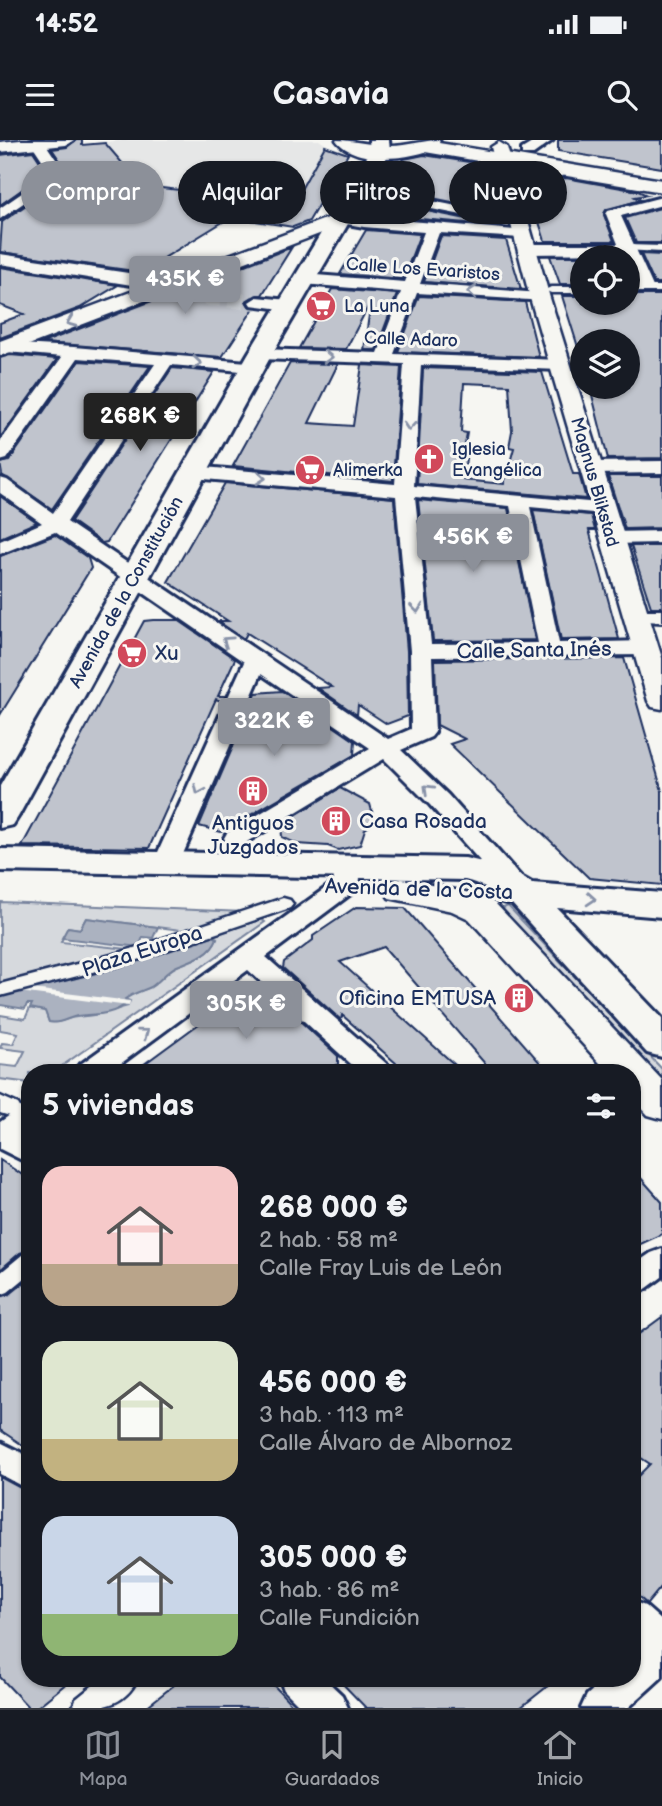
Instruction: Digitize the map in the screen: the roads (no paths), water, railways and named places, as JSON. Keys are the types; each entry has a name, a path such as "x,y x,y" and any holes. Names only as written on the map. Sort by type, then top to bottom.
{"main road":[{"path":"345,140 355,147 384,145 403,151 428,143 527,152 662,175"},
{"path":"454,140 499,149 537,161"},
{"name":"Avenida de la Constitución","path":"374,161 384,145"},
{"path":"567,170 662,186"},
{"path":"4,348 176,286 329,224"},
{"name":"Avenida de la Constitución","path":"0,817 256,361 338,224"},
{"name":"Avenida de la Costa","path":"0,860 167,861 346,875 396,889 523,894"},
{"name":"Avenida de la Costa","path":"0,878 346,875 465,869 491,875 523,894"},
{"path":"396,889 462,902 482,911 624,1064"},
{"path":"523,894 662,905"},
{"path":"523,894 662,1043"},
{"path":"641,1082 662,1105"}],"street":[{"path":"0,147 66,140"},
{"path":"527,152 546,140"},
{"path":"0,215 59,174 37,141"},
{"path":"627,245 613,214 662,201"},
{"path":"435,211 523,235"},
{"path":"378,224 523,235 604,245"},
{"name":"Magnus Blikstad","path":"520,224 546,294 561,365 662,701"},
{"path":"384,359 433,228"},
{"path":"640,248 662,249"},
{"path":"0,259 176,286"},
{"path":"640,267 654,289"},
{"name":"Calle Los Evaristos","path":"303,279 410,288 546,294"},
{"path":"546,294 570,291"},
{"path":"257,302 289,305"},
{"path":"4,348 166,360 256,361"},
{"path":"0,455 74,352"},
{"name":"Calle Adaro","path":"256,361 384,359 561,365"},
{"path":"0,548 55,525 166,360"},
{"path":"232,842 386,748 423,732 421,651 405,491 413,360"},
{"path":"592,468 662,467"},
{"path":"193,472 603,508"},
{"path":"0,484 55,525 386,748 439,800 523,894"},
{"path":"519,501 550,650"},
{"path":"611,538 662,537"},
{"path":"636,616 662,616"},
{"name":"Calle Santa Inés","path":"421,651 646,648"},
{"path":"167,861 256,660"},
{"path":"100,1064 249,956 346,875"},
{"name":"Plaza Europa","path":"0,990 125,958 283,904"},
{"path":"249,956 360,1064"},
{"path":"8,1120 21,1140"},
{"path":"641,1276 662,1261"},
{"path":"0,1286 21,1268"},
{"path":"0,1456 21,1469"},
{"path":"641,1626 662,1645"},
{"path":"641,1671 662,1651"},
{"path":"86,1708 113,1687"},
{"path":"307,1687 328,1708"},
{"path":"601,1708 623,1687"}],"tunnel":[{"path":"182,288 210,298 257,302"}],"place":[{"name":"La Luna","path":"321,306"},
{"name":"Iglesia Evangélica","path":"429,459"},
{"name":"Alimerka","path":"310,470"},
{"name":"Xu","path":"132,653"},
{"name":"Antiguos Juzgados","path":"253,791"},
{"name":"Casa Rosada","path":"336,821"},
{"name":"Oficina EMTUSA","path":"519,998"}]}
